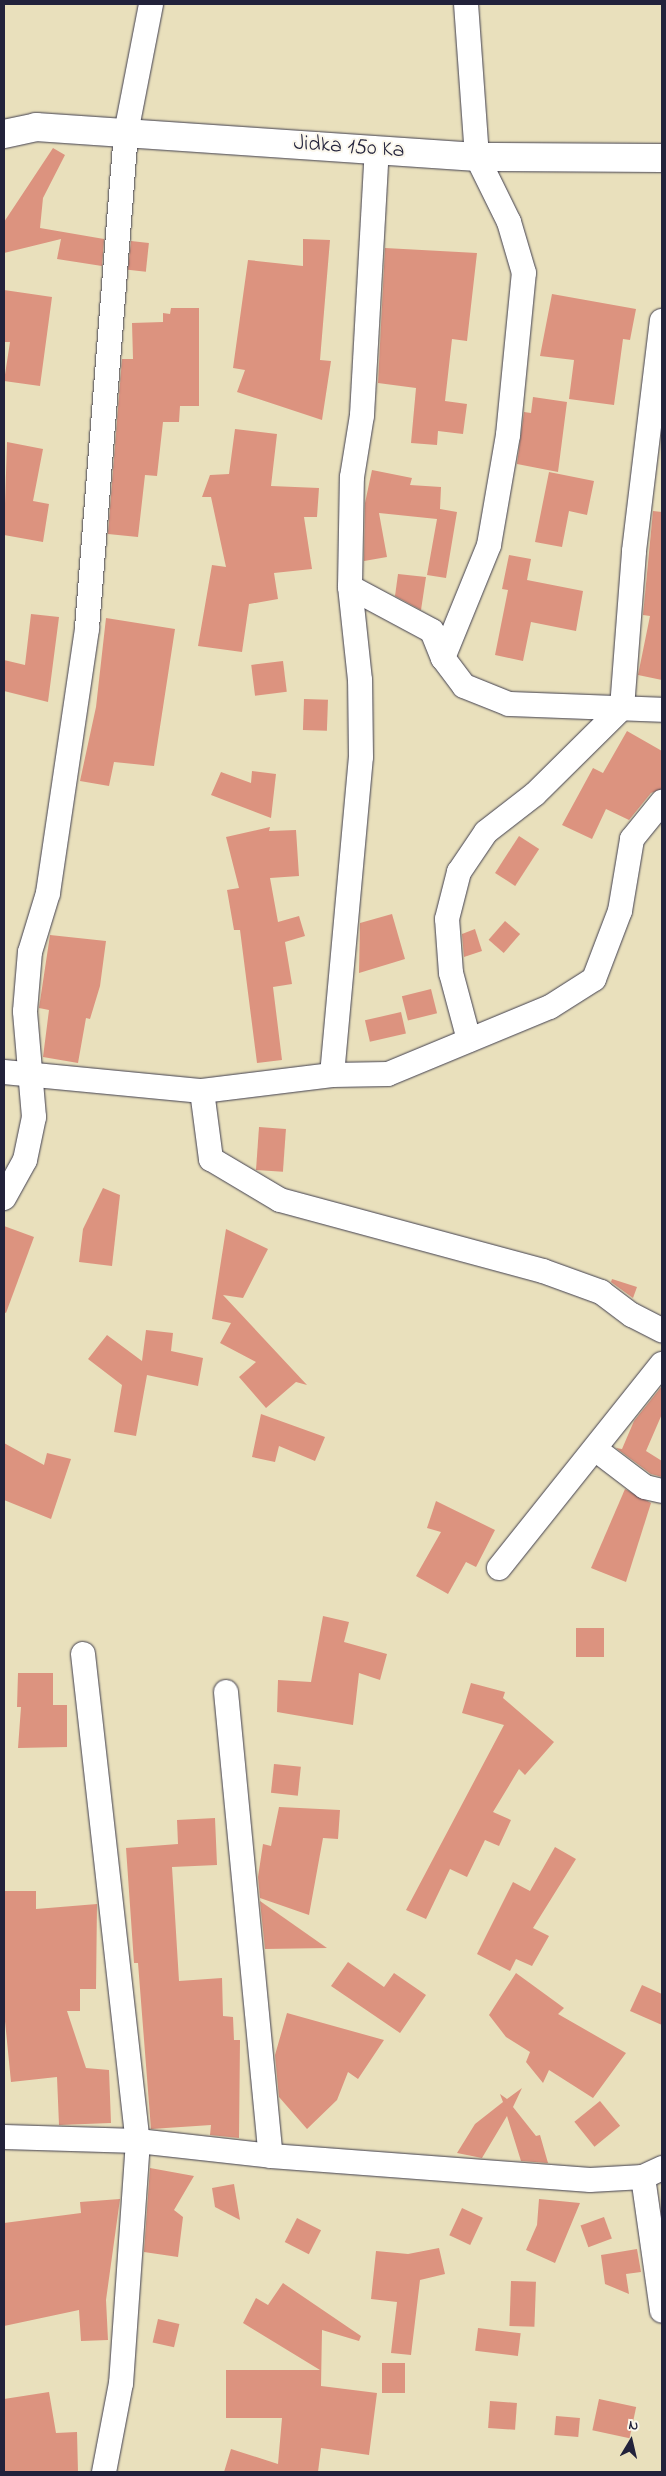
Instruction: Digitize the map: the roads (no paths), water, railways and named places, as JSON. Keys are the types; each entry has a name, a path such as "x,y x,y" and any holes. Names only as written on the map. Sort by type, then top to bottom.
{"street":[{"path":"4,1198 25,1160 34,1117 32,1075 25,1011 30,952 48,893 86,628 126,134 151,4"},
{"path":"443,658 489,545 508,435 524,273 509,222 477,157 466,4"},
{"path":"4,113 36,127"},
{"path":"4,134 36,127"},
{"name":"Jidka 150 Ka","path":"36,127 477,157 662,158"},
{"path":"332,1075 361,757 360,680 350,587 352,477 362,415 377,150"},
{"path":"470,1040 451,973 447,919 459,872 486,832 534,794 622,708 634,551 662,321"},
{"path":"350,587 432,631 443,658 464,686 509,704 662,710"},
{"path":"4,1072 202,1091 332,1075 388,1074 550,1007 594,979 620,911 632,839 662,802"},
{"path":"202,1091 211,1159 280,1200 543,1271 602,1292 632,1315 662,1330"},
{"path":"499,1568 662,1364"},
{"path":"595,1450 645,1487 662,1491"},
{"path":"83,1654 138,2140 121,2383 104,2472"},
{"path":"226,1692 271,2156"},
{"path":"4,2137 138,2140 271,2156 580,2179 653,2172 662,2311"}]}
